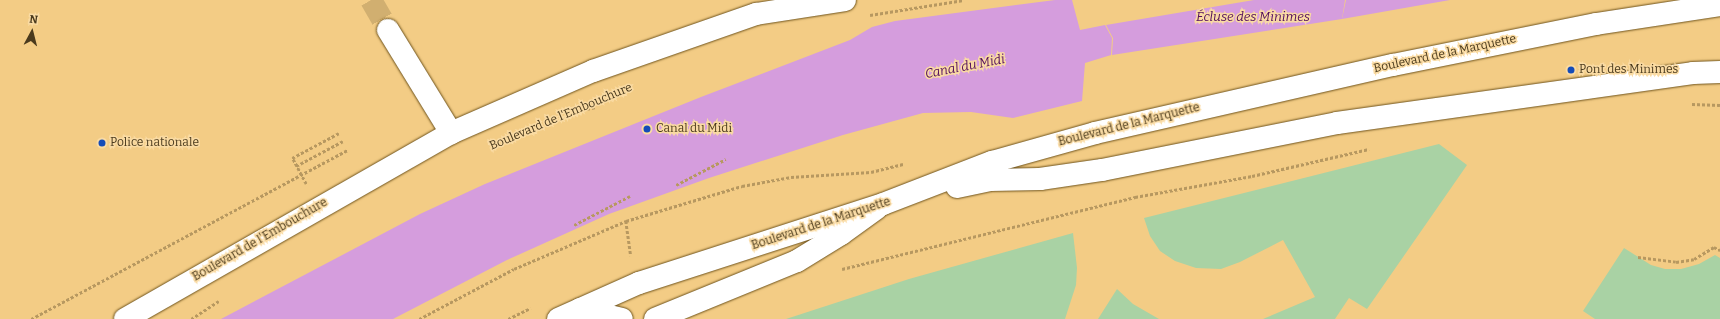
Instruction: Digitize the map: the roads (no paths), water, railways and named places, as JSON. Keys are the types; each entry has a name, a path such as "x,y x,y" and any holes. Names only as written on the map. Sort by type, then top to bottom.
{"main road":[{"path":"755,7 792,0"},
{"name":"Boulevard de l'Embouchure","path":"125,319 450,133 593,71 755,7 845,0"},
{"name":"Boulevard de la Marquette","path":"558,319 581,314 639,283 883,204 992,162 1180,112 1393,65 1588,25 1720,6"},
{"path":"388,30 450,133"},
{"path":"655,319 797,261 841,234 883,204 990,180 1040,179 1102,170 1337,123 1694,73 1720,72"},
{"path":"581,314 622,319"}],"water":[{"path":"1055,0 1072,0 1080,30 1105,25 1112,38 1111,55 1085,63 1082,101 1013,118 971,112 923,113 843,135 709,178 609,214 507,260 393,319 221,319 420,214 485,184 701,97 850,40 872,27 895,21"},
{"name":"Écluse des Minimes","path":"1254,0 1345,0 1342,19 1112,55 1113,38 1106,25"},
{"path":"1346,0 1450,0 1342,19"}],"tunnel":[{"path":"371,0 388,30"}],"place":[{"name":"Pont des Minimes","path":"1571,70"},
{"name":"Canal du Midi","path":"647,129"},
{"name":"Police nationale","path":"102,143"}]}
